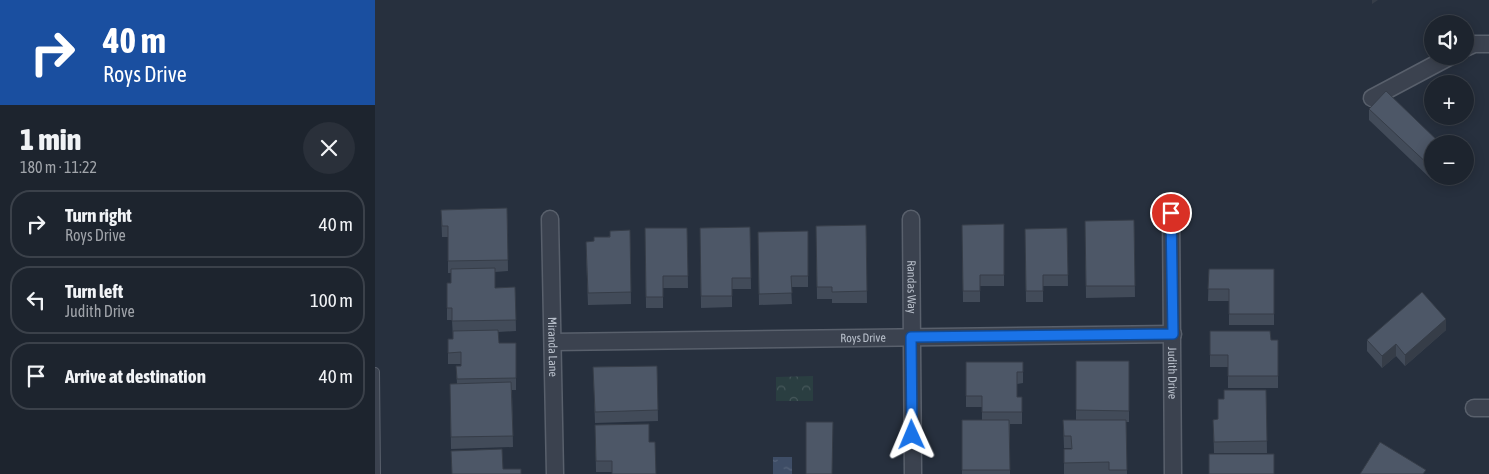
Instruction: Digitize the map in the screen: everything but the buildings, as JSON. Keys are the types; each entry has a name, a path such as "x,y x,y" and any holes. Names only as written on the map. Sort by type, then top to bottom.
{"street":[{"path":"1474,44 1489,44"},
{"path":"1372,98 1434,65"},
{"name":"Judith Drive","path":"1171,213 1173,474"},
{"name":"Randas Way","path":"911,219 913,474"},
{"name":"Miranda Lane","path":"550,220 555,474"},
{"name":"Roys Drive","path":"553,342 1173,334"}],"lane":[{"path":"375,372 377,474"}],"green space":[{"path":"813,376 813,401 776,401 776,377"}],"water":[{"path":"773,457 792,457 792,474 773,474"}],"route":[{"path":"912,435 911,337 1173,334 1171,213"}]}
